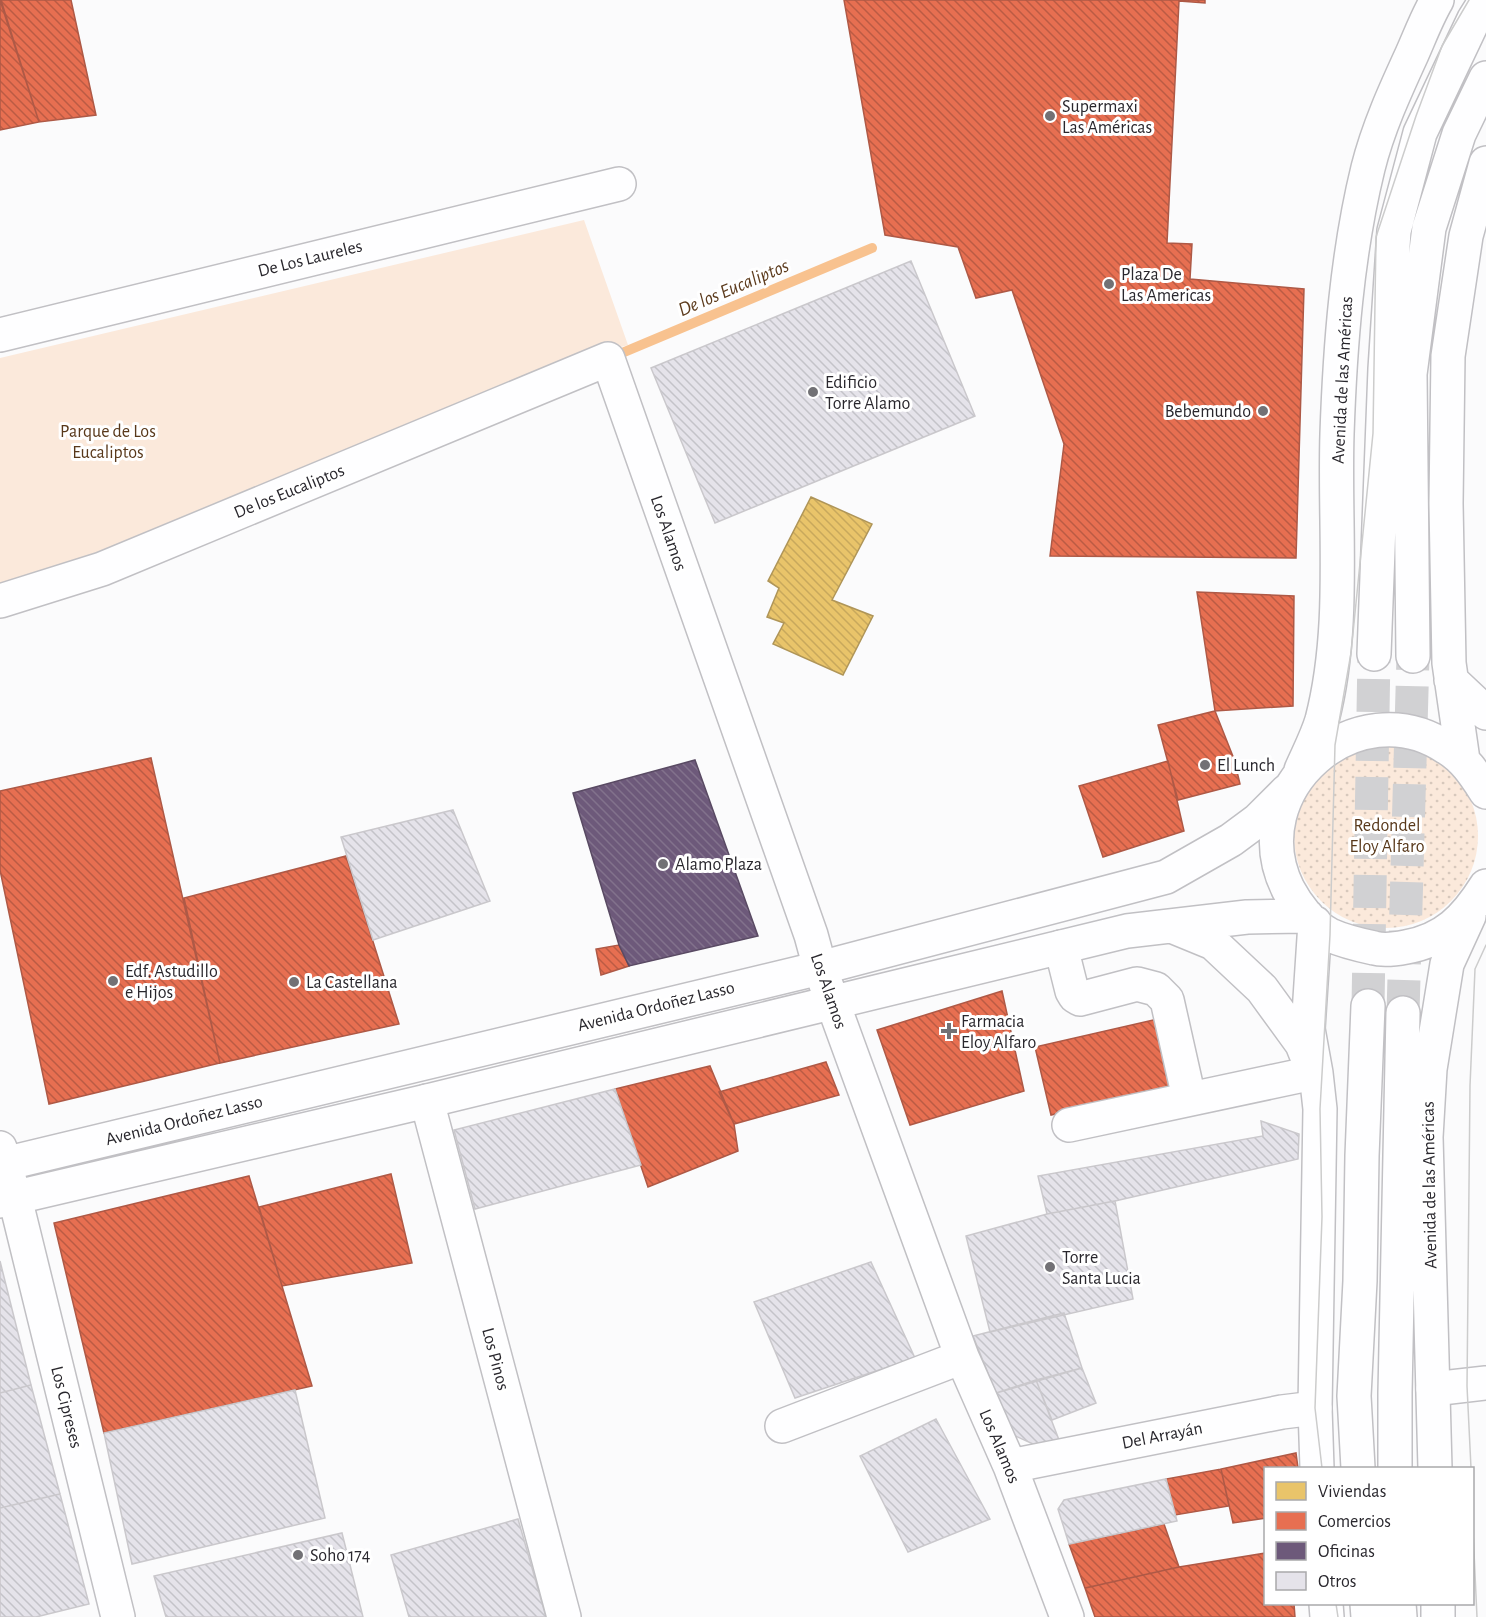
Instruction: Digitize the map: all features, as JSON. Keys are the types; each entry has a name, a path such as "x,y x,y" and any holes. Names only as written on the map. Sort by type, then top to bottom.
{"main road":[{"name":"Avenida de las Américas","path":"1294,781 1321,723 1327,698 1335,635 1338,551 1337,434 1344,315 1355,235 1368,168 1382,125 1395,89 1437,0"},
{"path":"1374,654 1385,369 1394,231 1420,133 1474,19 1486,0"},
{"path":"1413,656 1410,374 1427,239 1459,134 1486,78"},
{"path":"1476,771 1451,680 1449,663 1446,503 1448,356 1466,236 1486,163"},
{"name":"De Los Laureles","path":"0,335 620,184"},
{"name":"De los Eucaliptos","path":"0,601 102,569 608,359"},
{"name":"Los Alamos","path":"608,359 807,923 832,1003 962,1357 1010,1466 1067,1617"},
{"path":"1451,680 1486,713"},
{"path":"1476,771 1447,748 1410,732 1391,730 1369,732 1345,738 1294,781 1280,812 1276,835 1277,856 1283,878 1293,898 1311,920 1330,935 1349,941 1377,949 1399,949 1419,945 1457,924 1479,897"},
{"name":"Avenida Ordoñez Lasso","path":"2,1159 820,968 1166,877 1231,840 1258,820 1294,781"},
{"name":"Avenida de las Américas","path":"1435,1467 1426,1137 1430,1070 1447,964 1479,897"},
{"path":"1053,907 1061,947 1075,996 1080,999 1137,984 1156,989 1167,1000 1189,1098"},
{"name":"Avenida Ordoñez Lasso","path":"8,1199 427,1101 1127,931 1247,917 1311,920"},
{"path":"1311,920 1308,1029 1320,1109 1315,1408 1317,1467"},
{"path":"1174,927 1213,943 1262,989 1302,1044 1313,1073 1320,1109"},
{"path":"1358,1467 1354,1396 1360,1281 1368,1006"},
{"name":"Avenida de las Américas","path":"1395,1467 1403,1013"},
{"path":"1069,1125 1313,1073"},
{"name":"Los Pinos","path":"427,1101 564,1617"},
{"name":"Los Cipreses","path":"2,1159 8,1199 118,1617"},
{"path":"782,1426 962,1357"},
{"path":"1433,1389 1486,1383"},
{"name":"Del Arrayán","path":"1010,1466 1282,1412 1315,1408"}],"green space":[{"name":"Parque de Los Eucaliptos","path":"584,220 628,345 590,356 0,602 0,358"},
{"name":"Redondel Eloy Alfaro","path":"1386,744 1421,751 1437,759 1451,771 1463,785 1471,801 1478,836 1471,871 1463,887 1451,901 1437,913 1421,921 1386,928 1351,921 1335,913 1321,901 1309,887 1301,871 1294,836 1301,801 1309,785 1321,771 1335,759 1351,751"}],"building: Viviendas":[{"path":"811,497 872,524 832,600 873,616 843,675 773,644 784,623 767,617 779,588 768,581"}],"building: Comercios":[{"path":"0,0 39,122 0,130"},
{"path":"1,0 71,0 96,115 39,122"},
{"name":"Plaza De Las Americas","path":"844,0 1205,0 1205,3 1179,1 1167,243 1192,244 1190,279 1304,289 1296,558 1050,556 1064,444 1012,290 976,298 958,247 885,235"},
{"path":"1197,592 1294,596 1293,706 1215,711"},
{"path":"1215,711 1234,759 1240,784 1178,800 1158,725"},
{"name":"Edf. Astudillo e Hijos","path":"151,758 220,1063 49,1104 0,870 0,791"},
{"path":"1168,761 1184,831 1103,857 1079,786"},
{"name":"La Castellana","path":"346,856 399,1024 220,1063 184,898"},
{"path":"619,945 629,966 601,975 596,949"},
{"path":"1002,991 1024,1091 910,1125 877,1030"},
{"path":"1184,1013 1197,1081 1051,1115 1035,1047"},
{"path":"826,1062 839,1095 734,1124 719,1092"},
{"path":"710,1066 734,1124 738,1151 648,1187 615,1089"},
{"path":"391,1174 412,1263 282,1286 259,1207"},
{"path":"249,1176 312,1386 104,1433 54,1223"},
{"path":"1296,1453 1298,1467 1264,1467 1264,1518 1233,1523 1221,1469"},
{"path":"1221,1469 1229,1506 1175,1515 1166,1479"},
{"path":"1164,1524 1179,1567 1085,1588 1069,1544"},
{"path":"1264,1553 1264,1605 1294,1605 1295,1617 1095,1617 1085,1588 1179,1567"}],"building: Oficinas":[{"name":"Alamo Plaza","path":"695,760 758,936 629,966 619,945 573,793"}],"building: Otros":[{"name":"Edificio Torre Alamo","path":"911,261 975,416 715,523 651,368"},
{"path":"453,810 490,901 373,940 341,837"},
{"path":"615,1089 641,1165 475,1209 454,1130"},
{"path":"1261,1121 1299,1134 1298,1159 1115,1201 1047,1214 1038,1176 1263,1136"},
{"name":"Torre Santa Lucia","path":"1115,1201 1133,1299 990,1332 966,1236 1047,1214"},
{"path":"0,1261 31,1385 0,1393"},
{"path":"871,1262 915,1358 795,1398 754,1302"},
{"path":"1064,1313 1082,1368 996,1393 973,1336"},
{"path":"1082,1368 1096,1403 1052,1420 1036,1380"},
{"path":"1036,1380 1059,1440 1033,1444 1009,1433 996,1393"},
{"path":"31,1385 60,1494 0,1508 0,1393"},
{"path":"295,1390 325,1518 132,1564 104,1433"},
{"path":"936,1419 990,1519 908,1552 860,1456"},
{"path":"1166,1479 1177,1521 1069,1544 1058,1509 1064,1500"},
{"path":"60,1494 89,1604 36,1617 0,1617 0,1508"},
{"path":"518,1519 546,1617 409,1617 391,1555"},
{"name":"Soho 174","path":"342,1533 363,1617 166,1617 154,1576"}],"waterway":[{"name":"De los Eucaliptos","path":"610,358 872,248"}],"tunnel":[{"path":"1368,1006 1374,654"},
{"path":"1403,1013 1413,656"}],"tram line":[{"path":"1322,1467 1315,1408 1322,1217 1320,1109 1330,935 1335,745 1351,653 1373,433 1376,237 1442,46 1469,0"},
{"path":"1471,1467 1467,1386 1470,1086 1475,969 1486,945"},
{"path":"1474,1552 1477,1617"},
{"path":"1336,1605 1338,1617"}],"place":[{"name":"Supermaxi Las Américas","path":"1050,116"},
{"name":"Plaza De Las Americas","path":"1109,284"},
{"name":"Edificio Torre Alamo","path":"813,392"},
{"name":"Bebemundo","path":"1263,411"},
{"name":"El Lunch","path":"1205,765"},
{"name":"Alamo Plaza","path":"663,864"},
{"name":"Edf. Astudillo e Hijos","path":"113,981"},
{"name":"La Castellana","path":"294,982"},
{"name":"Farmacia Eloy Alfaro","path":"949,1031"},
{"name":"Torre Santa Lucia","path":"1050,1267"},
{"name":"Soho 174","path":"298,1555"}]}
